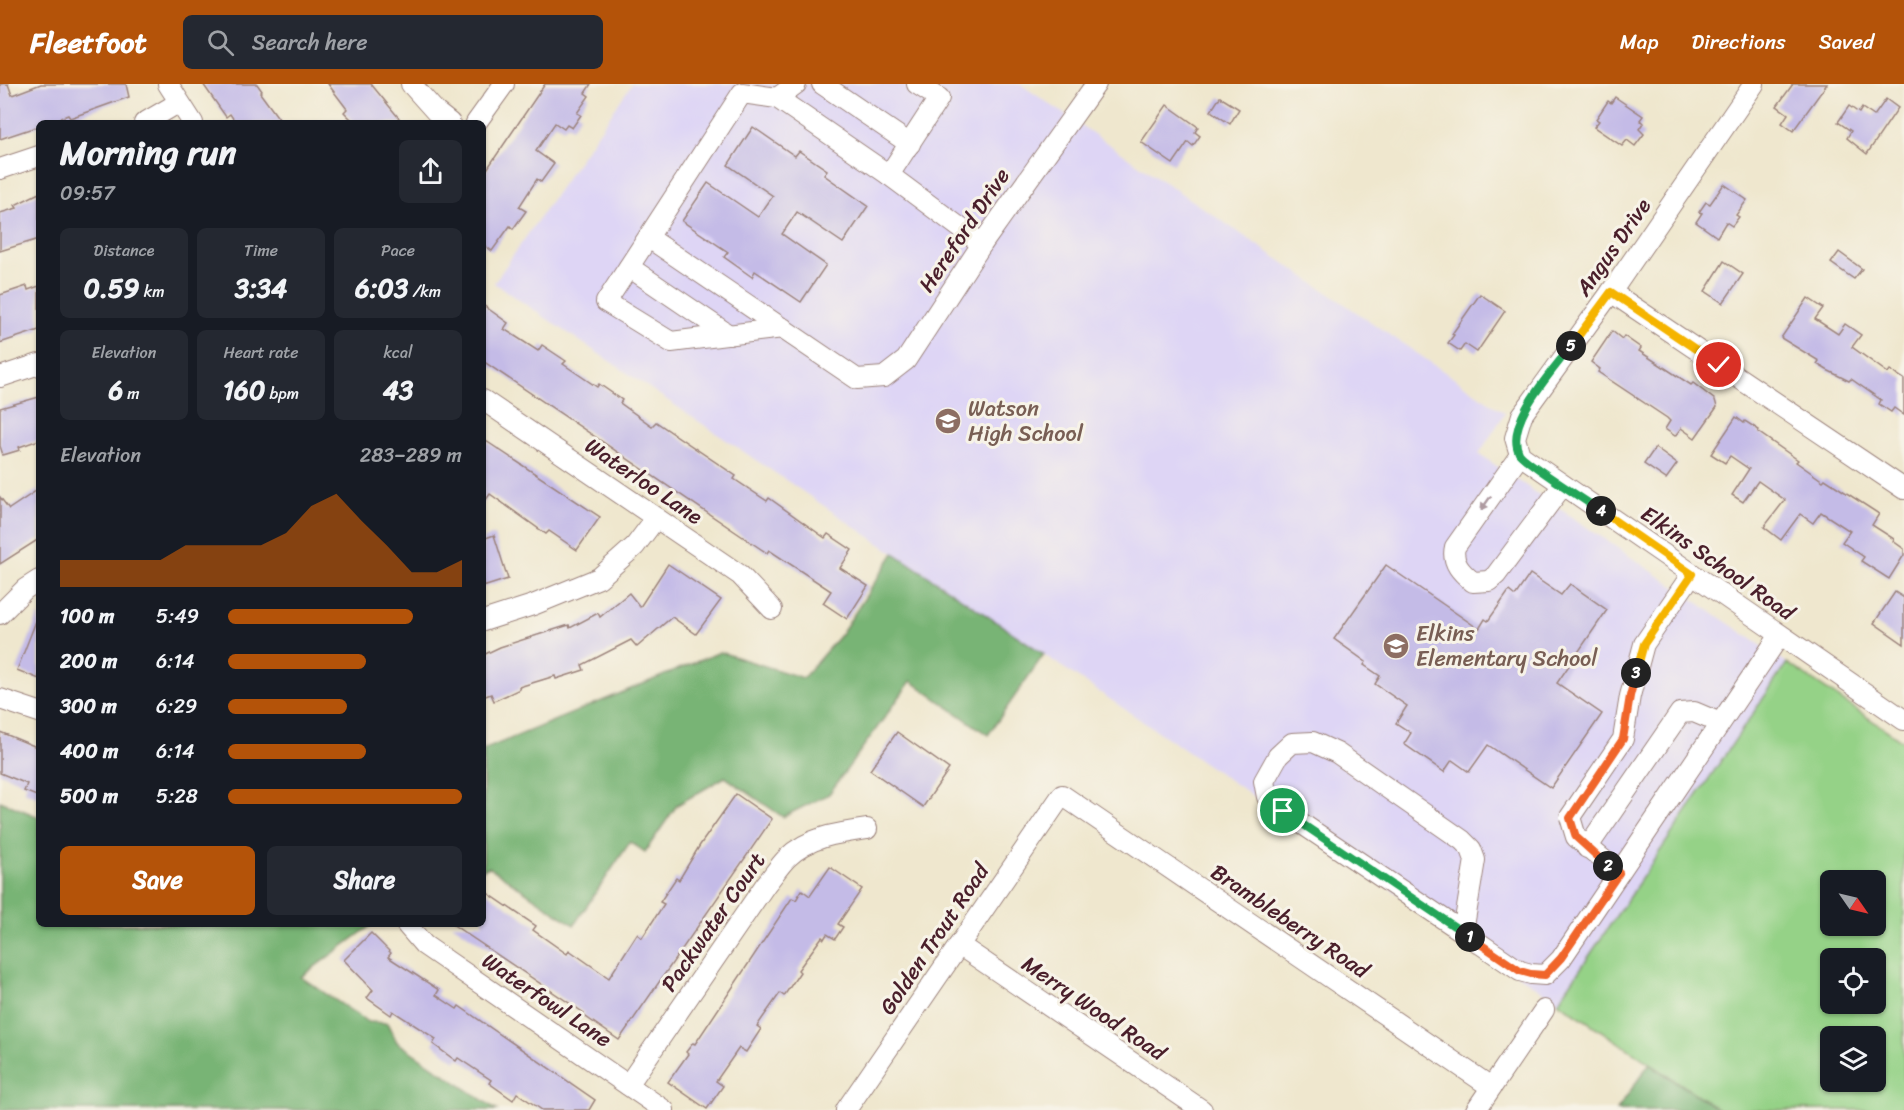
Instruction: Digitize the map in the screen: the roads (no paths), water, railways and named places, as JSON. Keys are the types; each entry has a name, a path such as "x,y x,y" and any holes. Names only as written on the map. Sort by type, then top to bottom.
{"street":[{"path":"168,84 191,120"},
{"path":"411,84 446,120"},
{"path":"478,120 504,84"},
{"path":"777,98 796,84"},
{"path":"822,84 910,144"},
{"path":"889,175 939,99 917,84"},
{"name":"Hereford Drive","path":"783,328 857,379 884,376 906,360 982,244 1096,84"},
{"name":"Angus Drive","path":"1563,485 1496,575 1489,581 1473,582 1463,575 1456,564 1455,547 1517,446 1522,415 1611,292 1754,84"},
{"path":"783,328 672,342 606,302 742,93 777,98 889,175 982,244"},
{"path":"149,120 178,103"},
{"path":"0,169 36,157"},
{"path":"649,238 783,328"},
{"path":"629,267 729,335"},
{"path":"1611,292 1904,489"},
{"path":"0,377 36,365"},
{"name":"Waterloo Lane","path":"486,402 740,575 772,609"},
{"name":"Elkins School Road","path":"1517,446 1563,485 1904,720"},
{"path":"486,620 533,605 599,578 635,546 656,518"},
{"path":"1619,873 1576,837 1570,818 1623,739 1630,696 1644,644 1692,574"},
{"path":"0,614 25,589 36,582"},
{"path":"1463,932 1475,860 1471,849 1462,840 1337,753 1313,742 1292,743 1278,756 1264,781 1267,797 1283,811 1520,971 1545,975 1561,958 1780,635"},
{"path":"0,699 36,711"},
{"path":"1587,848 1680,713 1694,712 1720,723"},
{"name":"Golden Trout Road","path":"854,1107 959,945 1062,795"},
{"name":"Brambleberry Road","path":"1062,795 1491,1087"},
{"name":"Packwater Court","path":"628,1085 766,884 788,857 831,834 867,829"},
{"name":"Waterfowl Lane","path":"409,927 424,945 664,1110"},
{"name":"Merry Wood Road","path":"959,945 1202,1110"},
{"path":"1476,1110 1544,1010"}],"place":[{"name":"Watson High School","path":"948,421"},
{"name":"Elkins Elementary School","path":"1396,646"}]}
